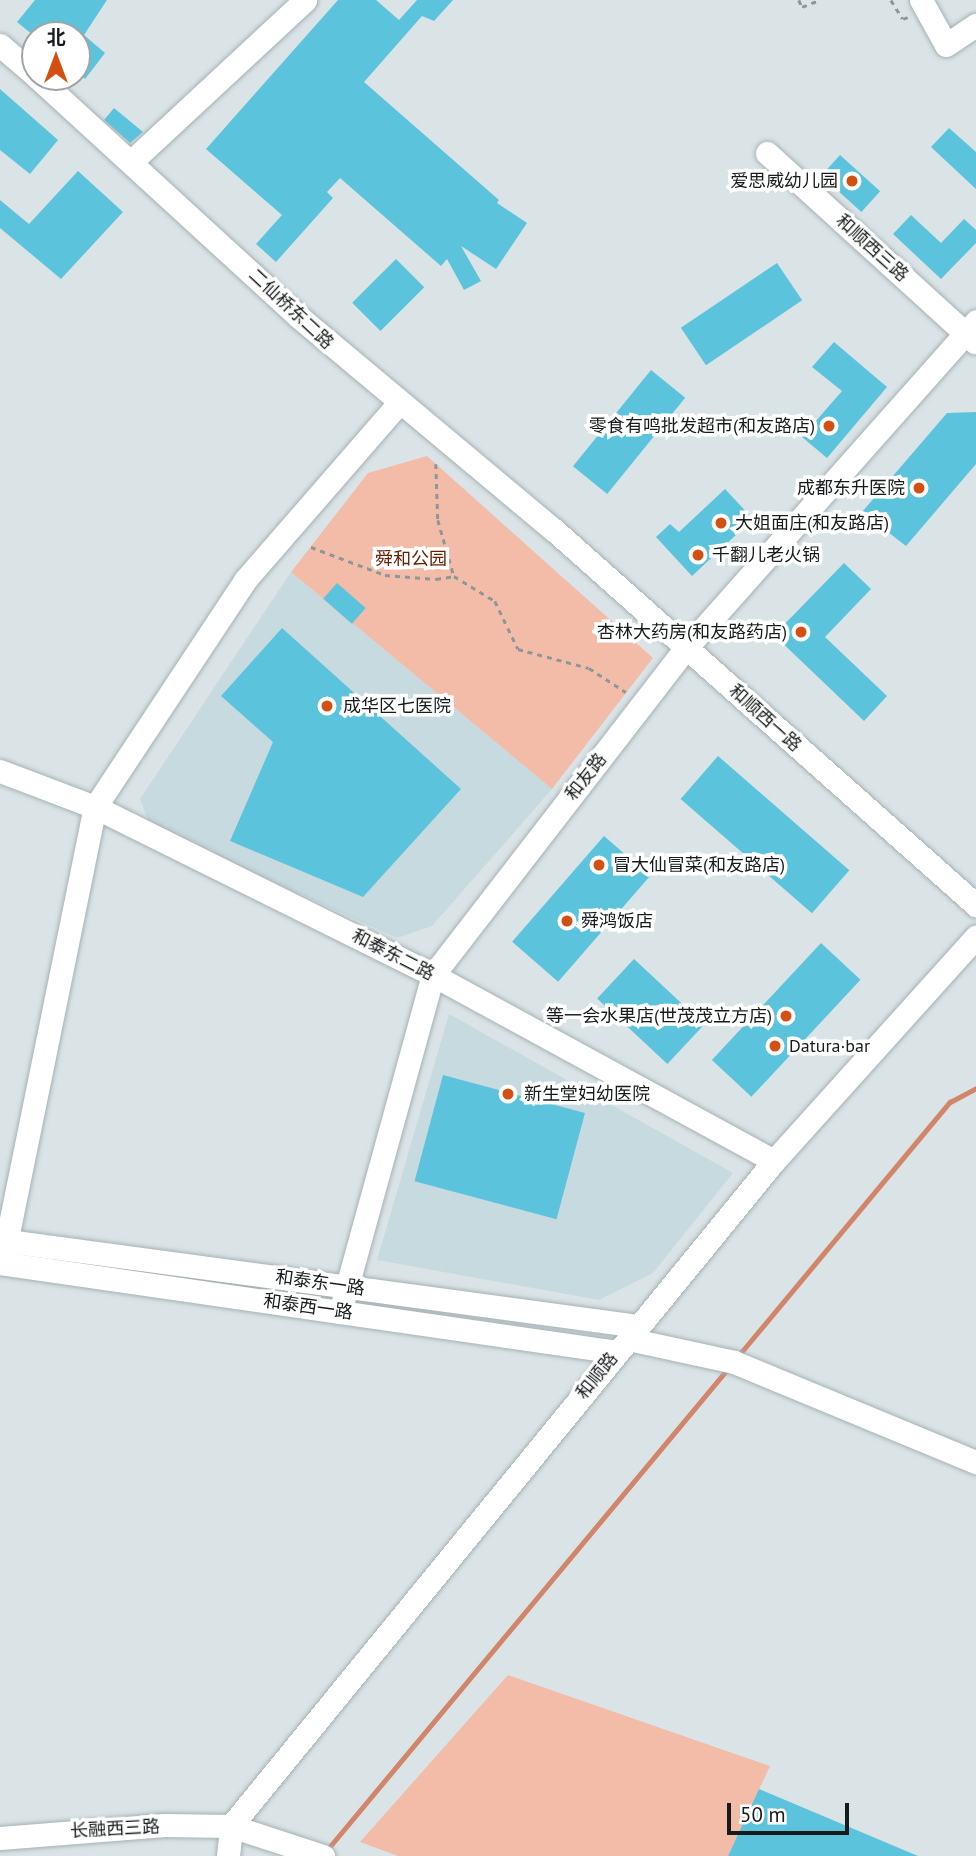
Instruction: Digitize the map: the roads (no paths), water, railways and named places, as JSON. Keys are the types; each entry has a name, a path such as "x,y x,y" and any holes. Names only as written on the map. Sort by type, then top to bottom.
{"street":[{"path":"133,160 305,0"},
{"path":"921,0 946,45 976,25"},
{"name":"二仙桥东二路","path":"0,45 21,63"},
{"name":"二仙桥东二路","path":"53,91 133,160 398,404 554,530"},
{"name":"和顺西三路","path":"767,153 972,332"},
{"name":"和友路","path":"340,1312 344,1286 433,975 686,648 972,332"},
{"path":"3,1252 95,807 246,580 398,404"},
{"name":"和顺西一路","path":"554,530 976,905"},
{"name":"和泰东二路","path":"0,771 95,807 433,975 774,1161"},
{"name":"和顺路","path":"231,1826 774,1161 976,937"},
{"name":"和泰东一路","path":"3,1252 344,1286 628,1339"},
{"name":"和泰西一路","path":"3,1252 340,1312 628,1339"},
{"path":"628,1339 734,1362 976,1462"},
{"name":"长融西三路","path":"0,1838 164,1825 231,1826 314,1853"},
{"path":"228,1856 231,1826"}],"waterway":[{"path":"738,1356 950,1102 976,1088"},
{"path":"326,1851 730,1366"}],"place":[{"name":"爱思威幼儿园","path":"852,181"},
{"name":"零食有鸣批发超市(和友路店)","path":"829,426"},
{"name":"成都东升医院","path":"919,488"},
{"name":"大姐面庄(和友路店)","path":"721,523"},
{"name":"千翻儿老火锅","path":"698,555"},
{"name":"杏林大药房(和友路药店)","path":"801,632"},
{"name":"成华区七医院","path":"327,706"},
{"name":"冒大仙冒菜(和友路店)","path":"599,865"},
{"name":"舜鸿饭店","path":"567,921"},
{"name":"等一会水果店(世茂茂立方店)","path":"786,1016"},
{"name":"Datura·bar","path":"775,1046"},
{"name":"新生堂妇幼医院","path":"508,1094"}],"park label":[{"name":"舜和公园","path":"411,559"}]}
